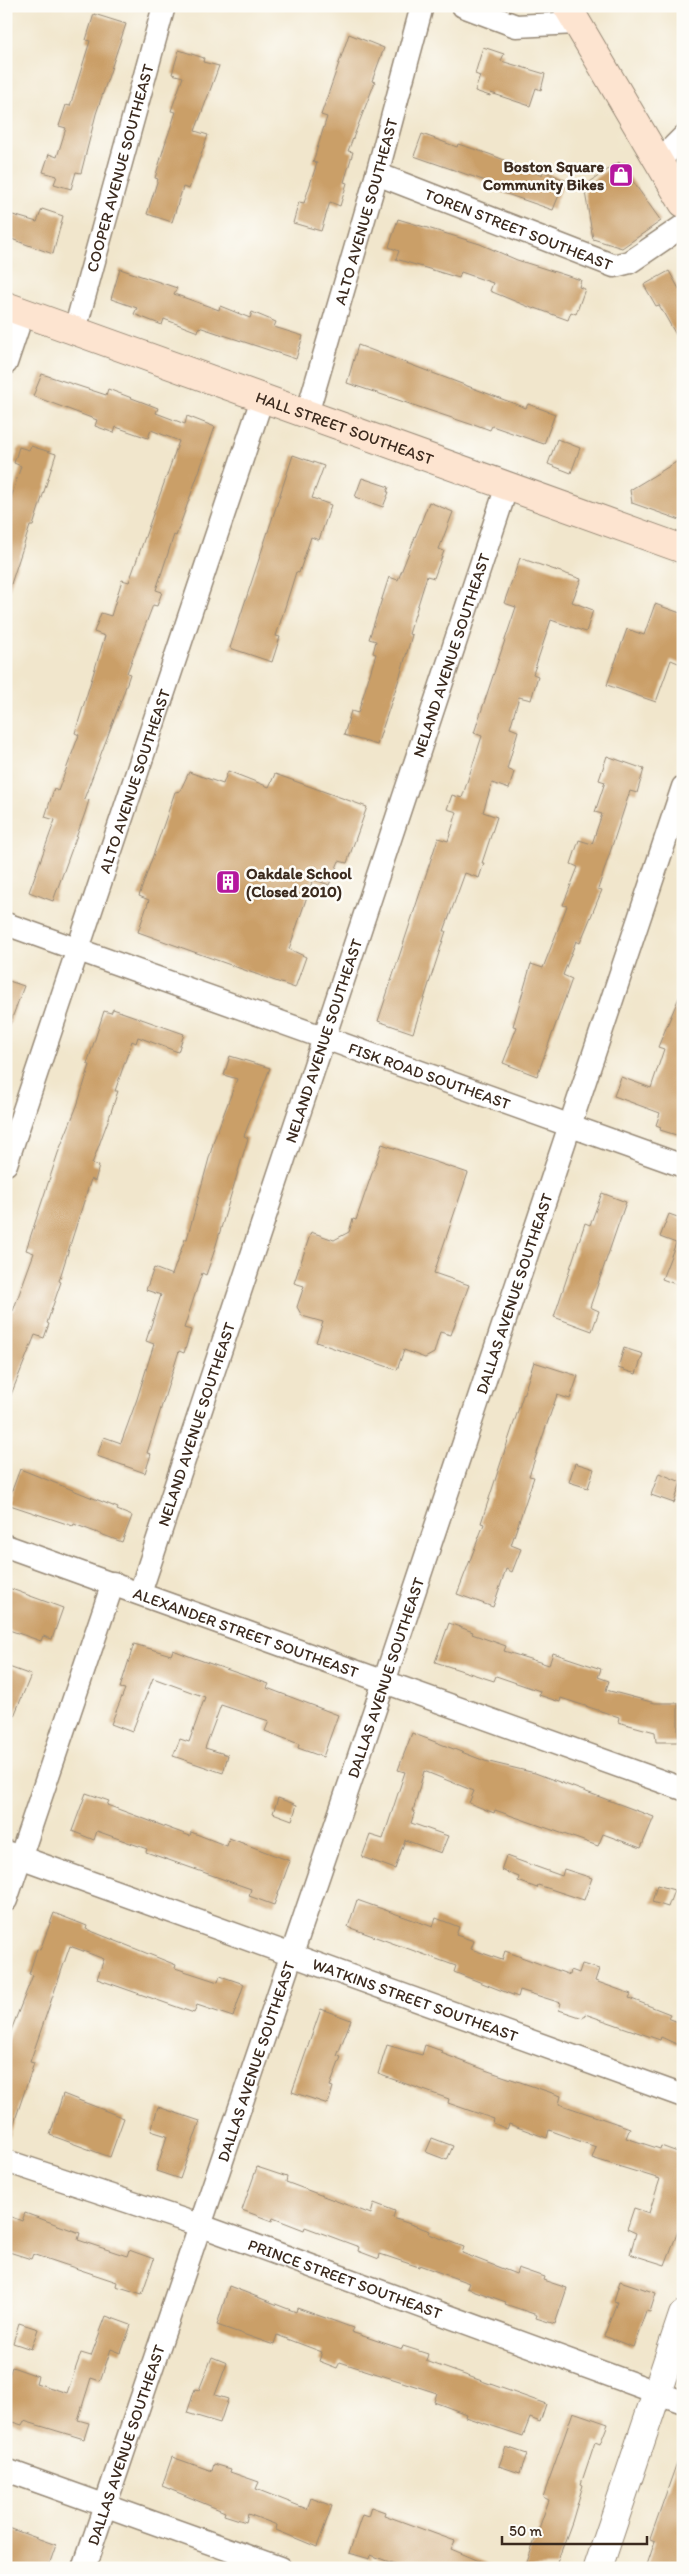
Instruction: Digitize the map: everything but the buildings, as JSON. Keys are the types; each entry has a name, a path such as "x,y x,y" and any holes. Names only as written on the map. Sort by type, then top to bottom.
{"main road":[{"path":"571,15 683,203"},
{"name":"HALL STREET SOUTHEAST","path":"15,309 683,549"}],"street":[{"name":"COOPER AVENUE SOUTHEAST","path":"75,330 164,6"},
{"name":"ALTO AVENUE SOUTHEAST","path":"307,414 377,174 422,6"},
{"path":"463,6 516,26 571,15"},
{"path":"658,162 683,137"},
{"name":"TOREN STREET SOUTHEAST","path":"377,174 614,266 630,262 683,226"},
{"path":"6,363 15,309"},
{"name":"ALTO AVENUE SOUTHEAST","path":"6,1164 262,399"},
{"name":"NELAND AVENUE SOUTHEAST","path":"140,1594 507,486"},
{"name":"DALLAS AVENUE SOUTHEAST","path":"84,2568 384,1682 683,787"},
{"name":"FISK ROAD SOUTHEAST","path":"6,924 78,948 683,1166"},
{"name":"ALEXANDER STREET SOUTHEAST","path":"6,1546 683,1789"},
{"path":"6,1900 14,1854 113,1584"},
{"name":"WATKINS STREET SOUTHEAST","path":"14,1854 683,2096"},
{"name":"PRINCE STREET SOUTHEAST","path":"6,2161 199,2225 683,2402"},
{"path":"598,2568 683,2315"},
{"path":"6,2470 280,2568"}],"place":[{"name":"Boston Square Community Bikes","path":"621,175"},
{"name":"Oakdale School (Closed 2010)","path":"228,882"}]}
